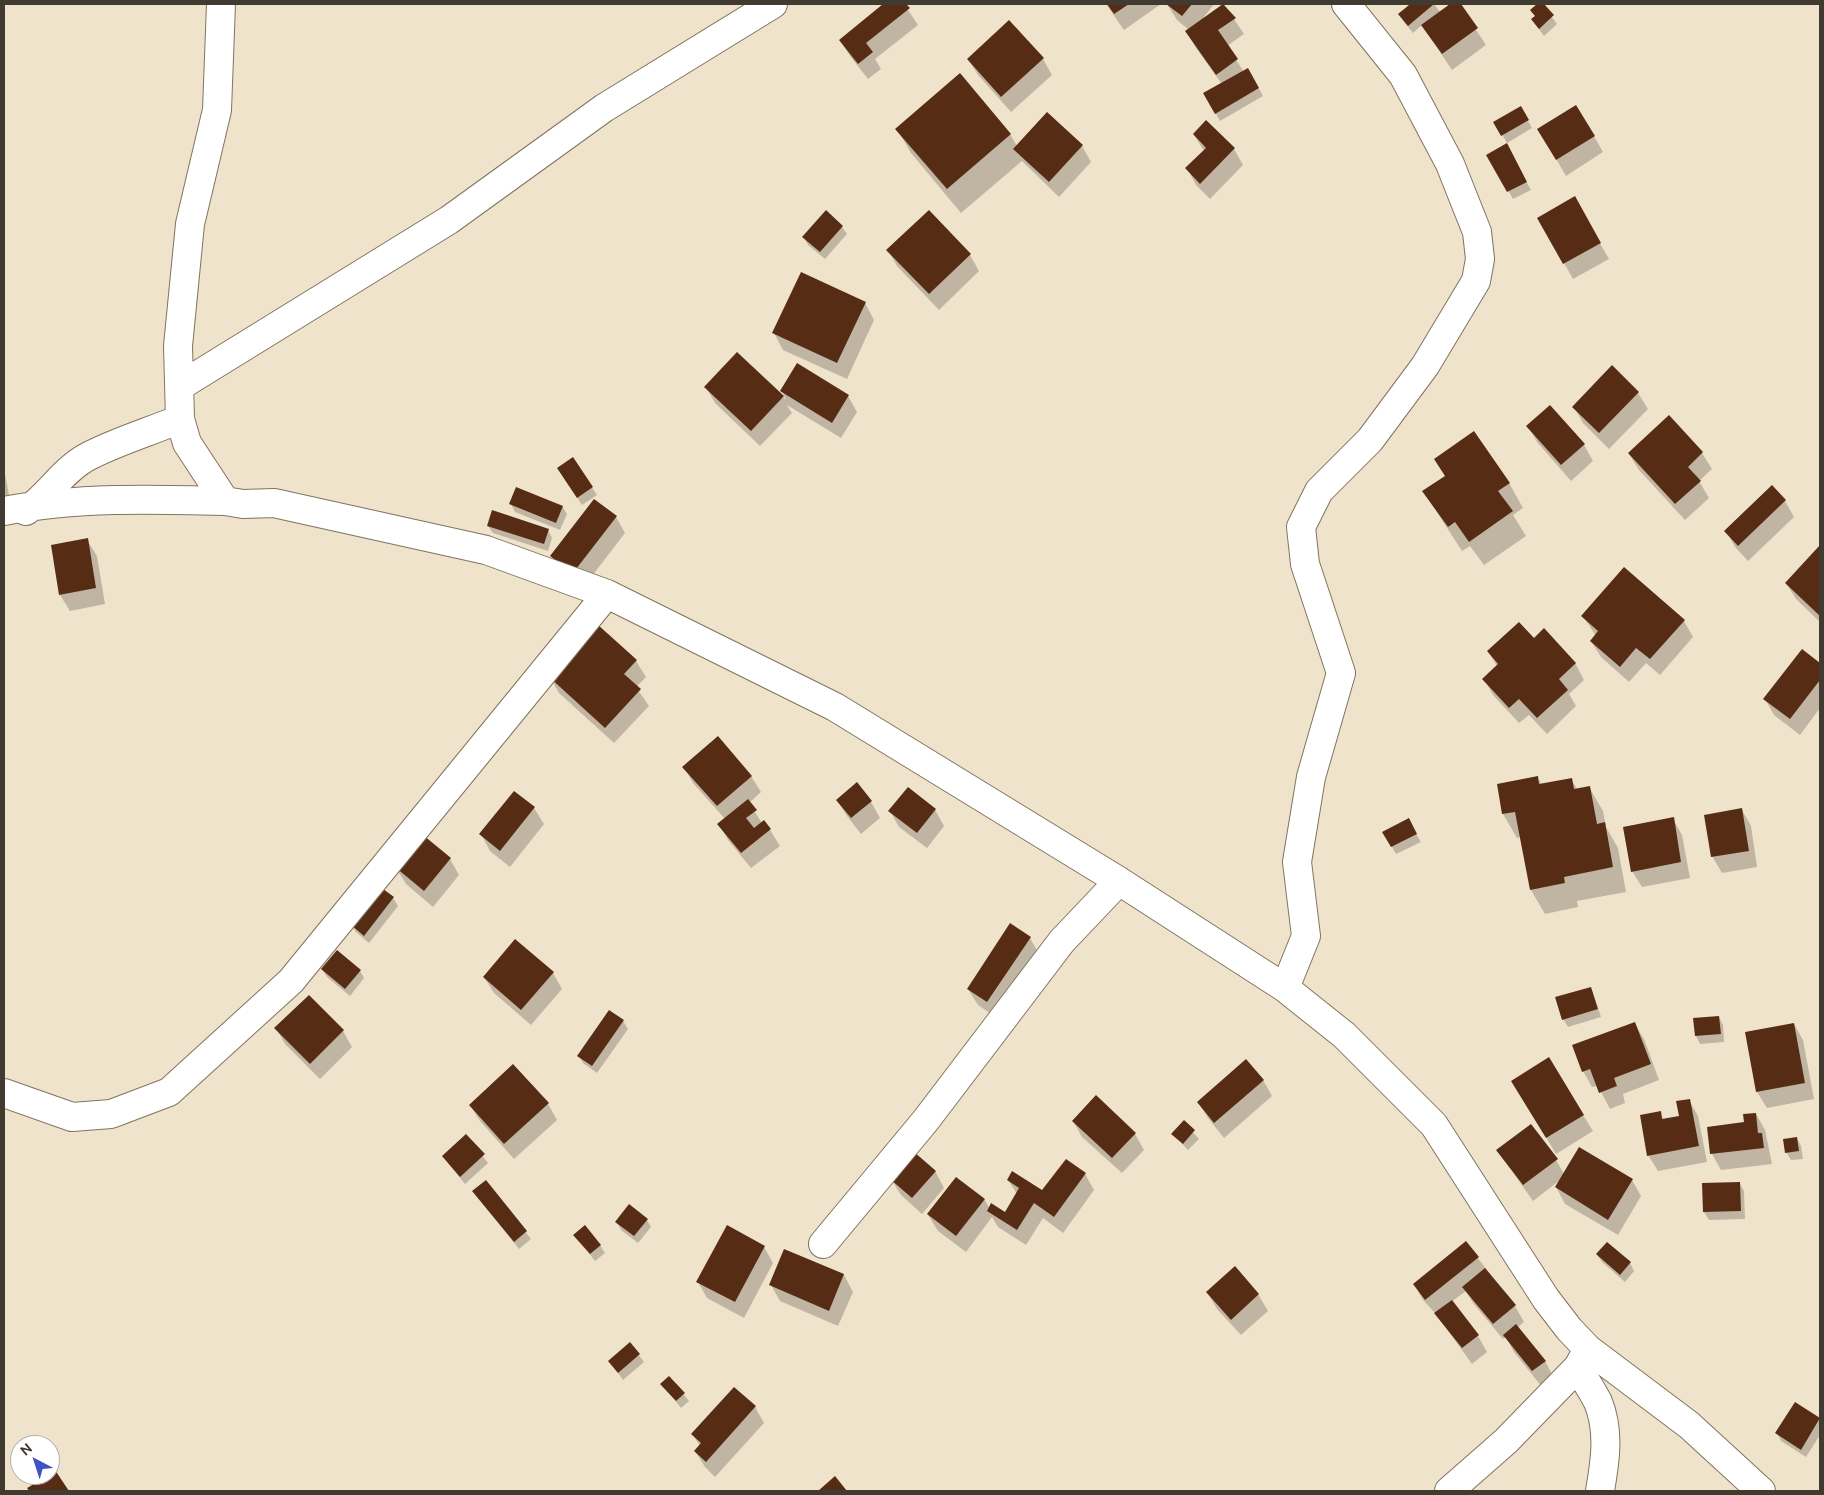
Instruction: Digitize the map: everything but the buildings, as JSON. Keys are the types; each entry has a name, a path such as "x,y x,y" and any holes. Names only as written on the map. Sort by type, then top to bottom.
{"street":[{"path":"221,4 217,110 190,224 178,346 180,419 187,443 225,501"},
{"path":"180,386 450,220 604,108 773,4"},
{"path":"1285,988 1306,936 1297,862 1312,777 1341,673 1305,564 1301,527 1319,491 1370,440 1425,366 1476,281 1480,259 1477,232 1450,164 1404,76 1346,4"},
{"path":"4,525 34,505 64,475 86,458 180,419"},
{"path":"4,511 34,505 160,499 274,504 486,550 607,594 835,707 1119,881 1285,988 1344,1035 1434,1125 1546,1299 1569,1329 1583,1358 1605,1431 1606,1452 1600,1491"},
{"path":"4,1094 72,1116 111,1114 169,1092 291,981 607,594"},
{"path":"823,1244 926,1120 1062,941 1119,881"},
{"path":"1449,1491 1506,1441 1583,1358"},
{"path":"1583,1358 1688,1425 1761,1491"}]}
